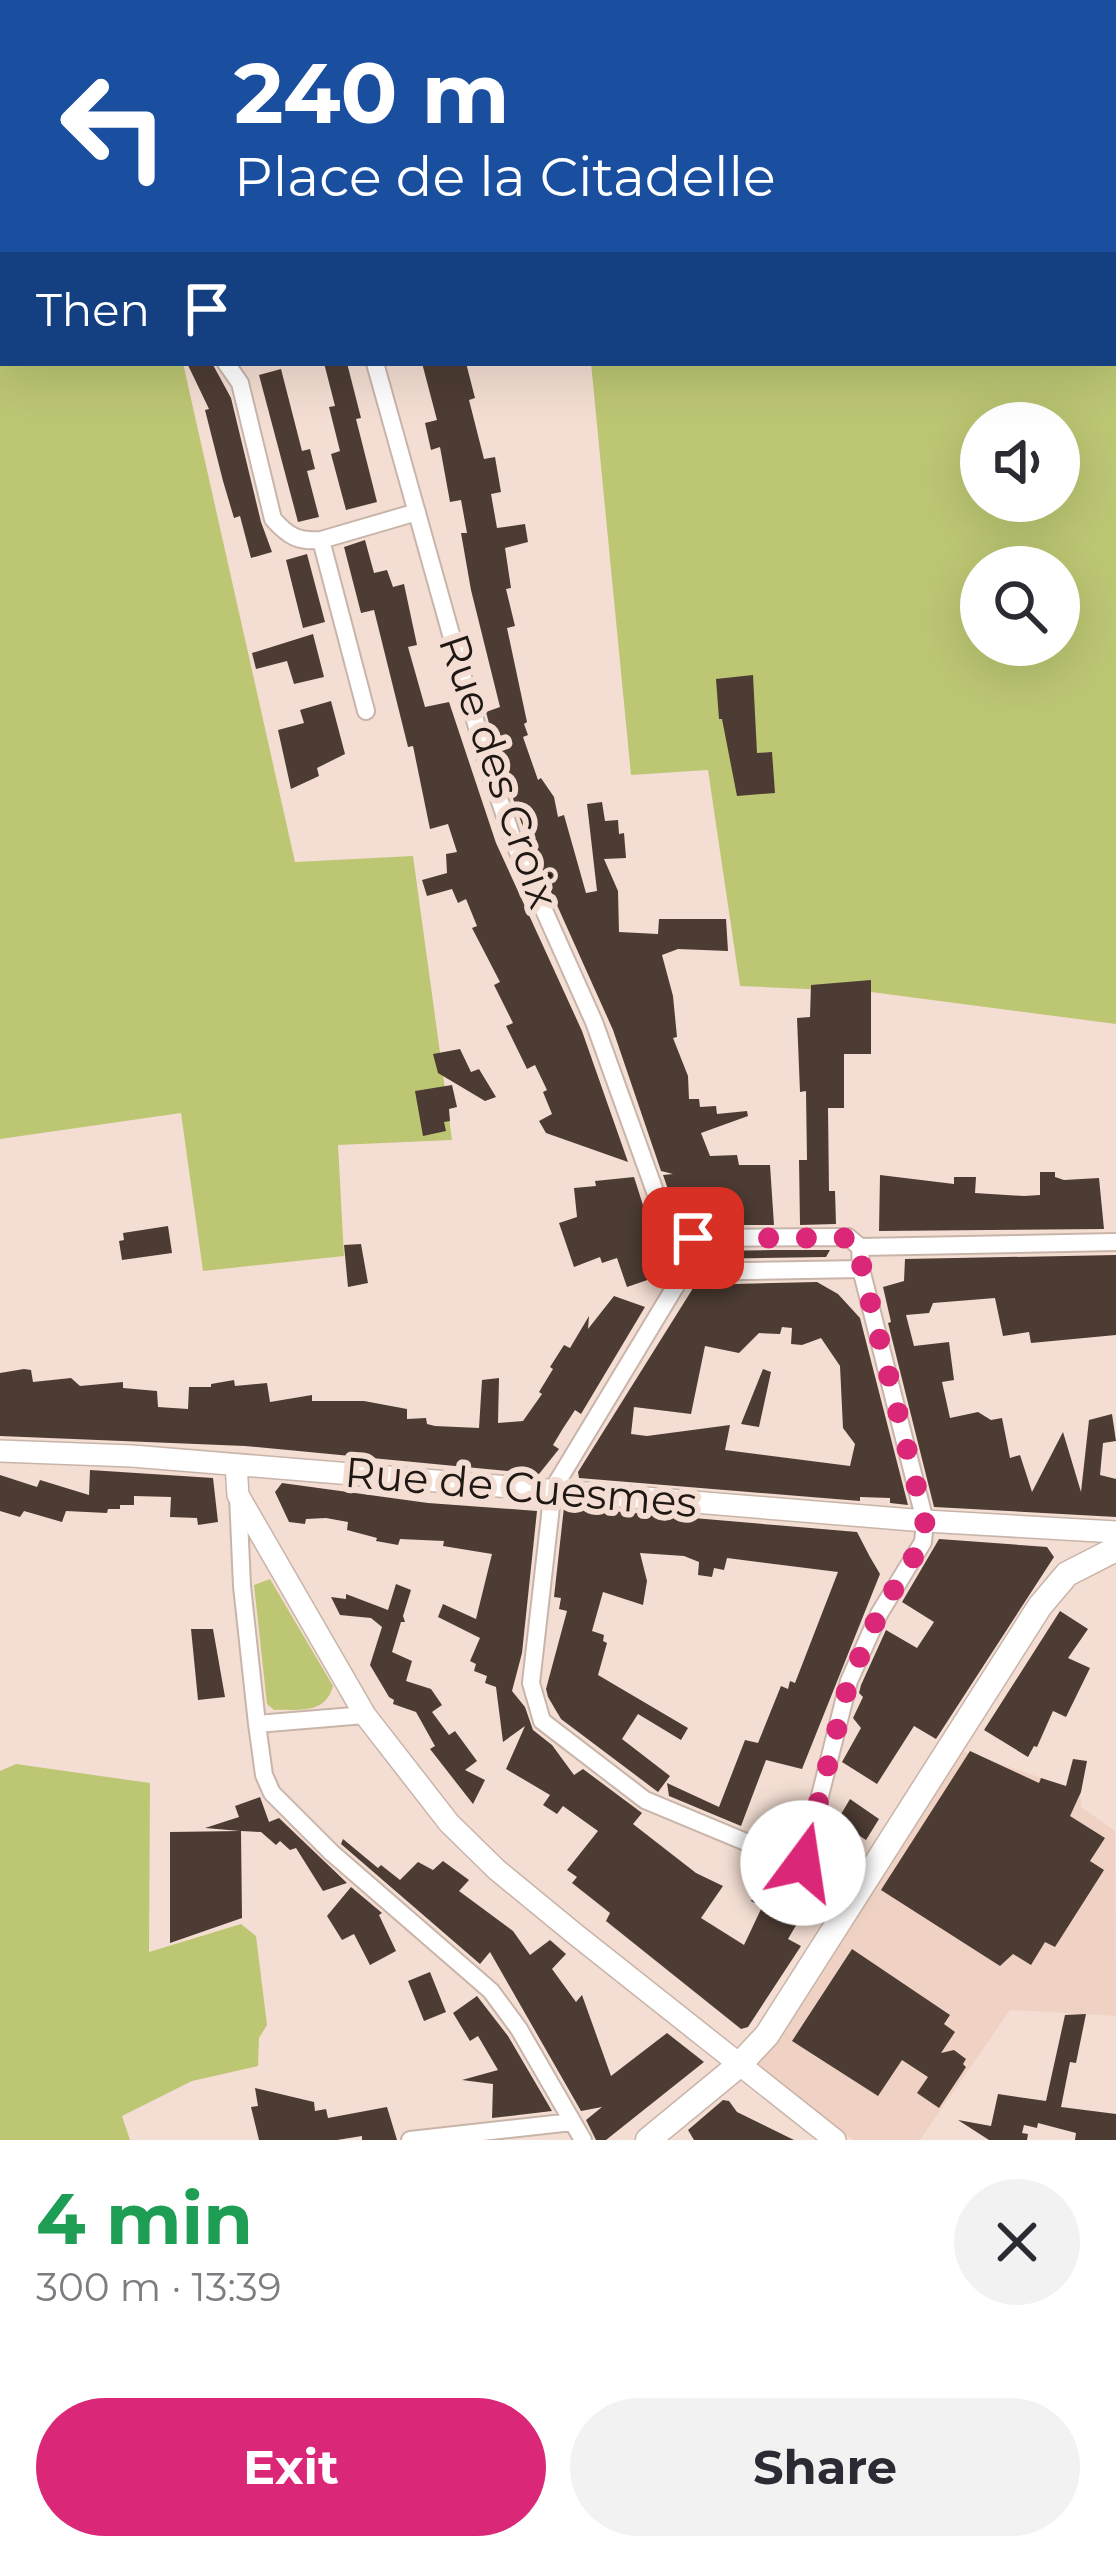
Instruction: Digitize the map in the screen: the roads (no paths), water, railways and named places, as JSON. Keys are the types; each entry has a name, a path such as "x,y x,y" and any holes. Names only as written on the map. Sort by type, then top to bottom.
{"main road":[{"path":"652,2138 739,2065 796,1993 1040,1606 1067,1574 1116,1549"}],"street":[{"path":"228,366 240,383 273,519 285,532 301,542 321,540 417,512"},
{"name":"Rue des Croix","path":"376,366 514,843 594,1022 684,1272"},
{"path":"321,540 366,711"},
{"path":"671,1238 848,1238 860,1247 1116,1242"},
{"path":"803,1863 849,1681 879,1614 923,1542 925,1521 860,1247"},
{"path":"860,1890 645,1800 542,1721 531,1683 553,1489 684,1272 862,1269"},
{"name":"Rue de Cuesmes","path":"0,1450 1116,1532"},
{"path":"236,1465 242,1586 257,1724 264,1775 272,1793 332,1853 491,1991 583,2140"},
{"path":"238,1495 365,1715 448,1823 496,1870 835,2140"},
{"path":"242,1586 247,1576 265,1569 291,1582"},
{"path":"257,1724 365,1715"},
{"path":"410,2140 572,2122"}]}
